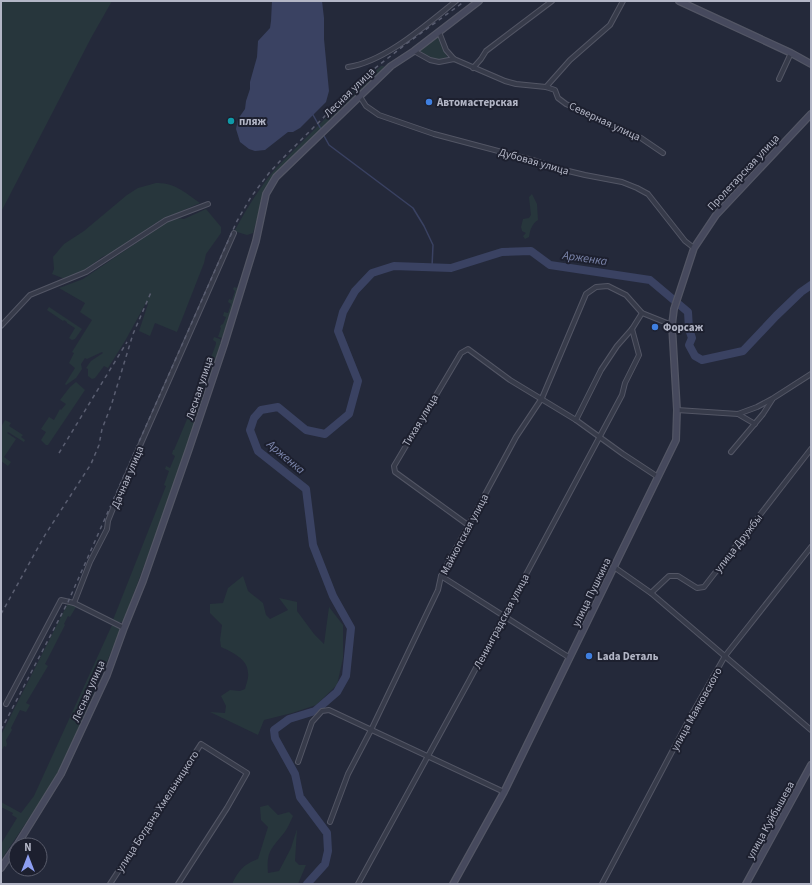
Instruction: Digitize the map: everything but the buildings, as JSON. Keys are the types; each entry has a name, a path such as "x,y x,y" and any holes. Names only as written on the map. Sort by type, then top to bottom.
{"street":[{"path":"348,67 361,65 380,56 456,1"},
{"name":"Лесная улица","path":"21,837 61,774 107,675 143,582 224,346 256,241 266,194 276,177 359,95 391,66 414,51 479,1"},
{"path":"473,68 486,51 552,1"},
{"path":"439,32 446,50 454,59 505,81 516,84 546,87 570,60 610,25 623,1"},
{"path":"679,1 791,53 811,64"},
{"path":"414,51 439,62 454,59"},
{"path":"779,79 791,53"},
{"name":"Северная улица","path":"546,87 555,90 558,98 566,104 642,138 664,153"},
{"name":"Дубовая улица","path":"359,95 366,106 379,114 434,134 585,175 622,182 636,188 648,194 685,242 694,248"},
{"name":"Пролетарская улица","path":"679,292 694,248 716,215 811,114"},
{"path":"1,326 30,295 86,272 166,220 208,204"},
{"name":"Дачная улица","path":"74,603 90,562 107,529 108,521 120,491 234,233"},
{"name":"Майкопская улица","path":"330,822 348,774 371,730 438,590 441,576 516,437 542,398 586,294 596,287 608,286 626,295 642,313"},
{"name":"улица Пушкина","path":"453,884 504,792 676,440 677,410 672,325 674,309 679,292"},
{"path":"576,420 601,370 617,346 632,329 642,313 672,325"},
{"name":"Ленинградская улица","path":"358,884 622,395 625,382 639,355 632,329"},
{"name":"Тихая улица","path":"468,525 395,472 394,466 447,375 461,353 468,349 510,380 542,398"},
{"path":"677,410 738,414 757,407 772,399 811,374"},
{"path":"542,398 658,477"},
{"path":"731,452 755,424 772,399"},
{"path":"738,414 755,424"},
{"name":"улица Дружбы","path":"651,593 669,576 678,576 697,588 704,587 811,449"},
{"name":"улица Маяковского","path":"602,884 693,712 725,656 811,547"},
{"path":"614,567 651,593 811,730"},
{"path":"441,576 570,658"},
{"path":"6,704 61,600 74,603 124,628"},
{"path":"298,762 312,722 322,711 329,710 504,792"},
{"name":"улица Богдана Хмельницкого","path":"110,884 201,744 247,773 227,808 178,884"},
{"name":"улица Куйбышева","path":"746,884 811,765"},
{"name":"Лесная улица","path":"1,868 8,857"}],"shaded area":[{"path":"1,1 112,1 91,38 1,212"},
{"path":"436,37 439,37 448,59 434,60 421,53 421,50"},
{"path":"381,66 384,66 383,70 288,162 261,205 253,233 247,235 237,232 235,230 249,206 276,168 355,89"},
{"path":"156,183 174,186 200,203 159,221 110,254 102,257 87,269 65,279 52,274 54,269 53,257 64,244 84,231 127,195 138,188"},
{"path":"532,194 537,204 538,220 534,223 529,237 525,239 523,236 526,233 522,231 521,227 523,219 529,218 531,215 529,197"},
{"path":"206,209 221,227 221,233 206,254 204,263 177,332 155,323 150,336 139,331 148,304 146,303 108,368 104,366 95,378 92,379 88,376 88,369 86,368 91,361 103,353 102,352 87,359 85,358 81,364 82,369 76,378 66,385 65,384 75,368 69,363 74,353 72,352 92,320 80,312 85,303 59,288 83,279 167,222 177,218 184,219"},
{"path":"242,275 243,277 222,338 218,337 220,327 226,317 223,316 224,312 228,313 231,304 228,302 229,299 232,300 235,291 233,289 234,287 237,288"},
{"path":"49,307 82,329 75,339 72,340 69,338 75,328 47,310"},
{"path":"214,337 220,339 221,342 172,491 123,622 118,622 113,620 166,486 164,485 169,471 165,469 166,466 170,468 175,456 172,454 173,450 188,417 185,416 186,413 189,414 193,406 216,344 213,340"},
{"path":"76,382 85,390 48,445 46,445 41,440 46,432 41,429 49,417 54,420 60,409 61,410 66,404 60,400"},
{"path":"5,420 11,423 9,426 23,435 21,437 25,440 24,442 8,432 7,433 16,439 4,457 11,462 8,466 1,461 1,427"},
{"path":"243,576 248,591 263,603 266,615 270,619 288,610 279,598 297,602 297,611 314,634 324,644 329,607 343,625 343,658 337,685 316,705 264,720 258,735 210,712 225,713 226,706 221,696 230,690 240,691 245,689 248,679 247,668 242,660 221,647 220,640 222,625 210,613 210,604 223,603 228,588"},
{"path":"68,603 120,627 120,631 83,718 59,770 46,793 16,837 8,837 8,850 1,860 1,844 17,818 12,815 13,813 1,807 1,802 21,813 34,796 112,625 76,607 70,617 68,616 45,664 48,666 26,703 30,705 26,712 20,710 11,728 12,730 6,740 6,747 4,746 1,752 1,735"},
{"path":"268,805 278,815 289,812 293,816 288,827 270,851 268,873 279,871 291,848 297,829 295,861 299,865 306,865 298,884 232,884 242,868 258,859 268,827 261,820 260,807"}],"water":[{"path":"272,1 322,1 329,91 326,102 300,128 293,132 288,132 265,150 255,151 249,149 240,142 236,129 238,119 245,109 250,89 250,82 257,57 258,41 270,28"}],"waterway":[{"path":"312,113 322,131"},
{"path":"323,134 329,145 413,208 433,245 432,267"},
{"name":"Арженка","path":"307,884 325,864 328,851 327,833 300,797 295,774 275,738 274,730 289,719 315,711 337,692 346,676 351,628 333,596 313,545 306,489 258,451 250,430 254,418 261,410 278,407 306,430 325,434 349,414 358,381 338,331 343,312 355,291 372,273 394,266 451,268 502,252 531,251 550,265 650,280 688,312 689,329 692,338 689,345 695,356 702,360 743,351 776,316 801,292 811,285"}],"railway":[{"path":"1,730 68,602 237,221 251,197 281,160 365,76 465,1"},
{"path":"1,614 45,535 91,464 99,445 102,429 111,406 133,334 152,290"},
{"path":"59,453 127,342"}],"place":[{"name":"Автомастерская","path":"429,102"},
{"name":"пляж","path":"231,121"},
{"name":"Форсаж","path":"655,327"},
{"name":"Lada Dеталь","path":"589,656"}]}
